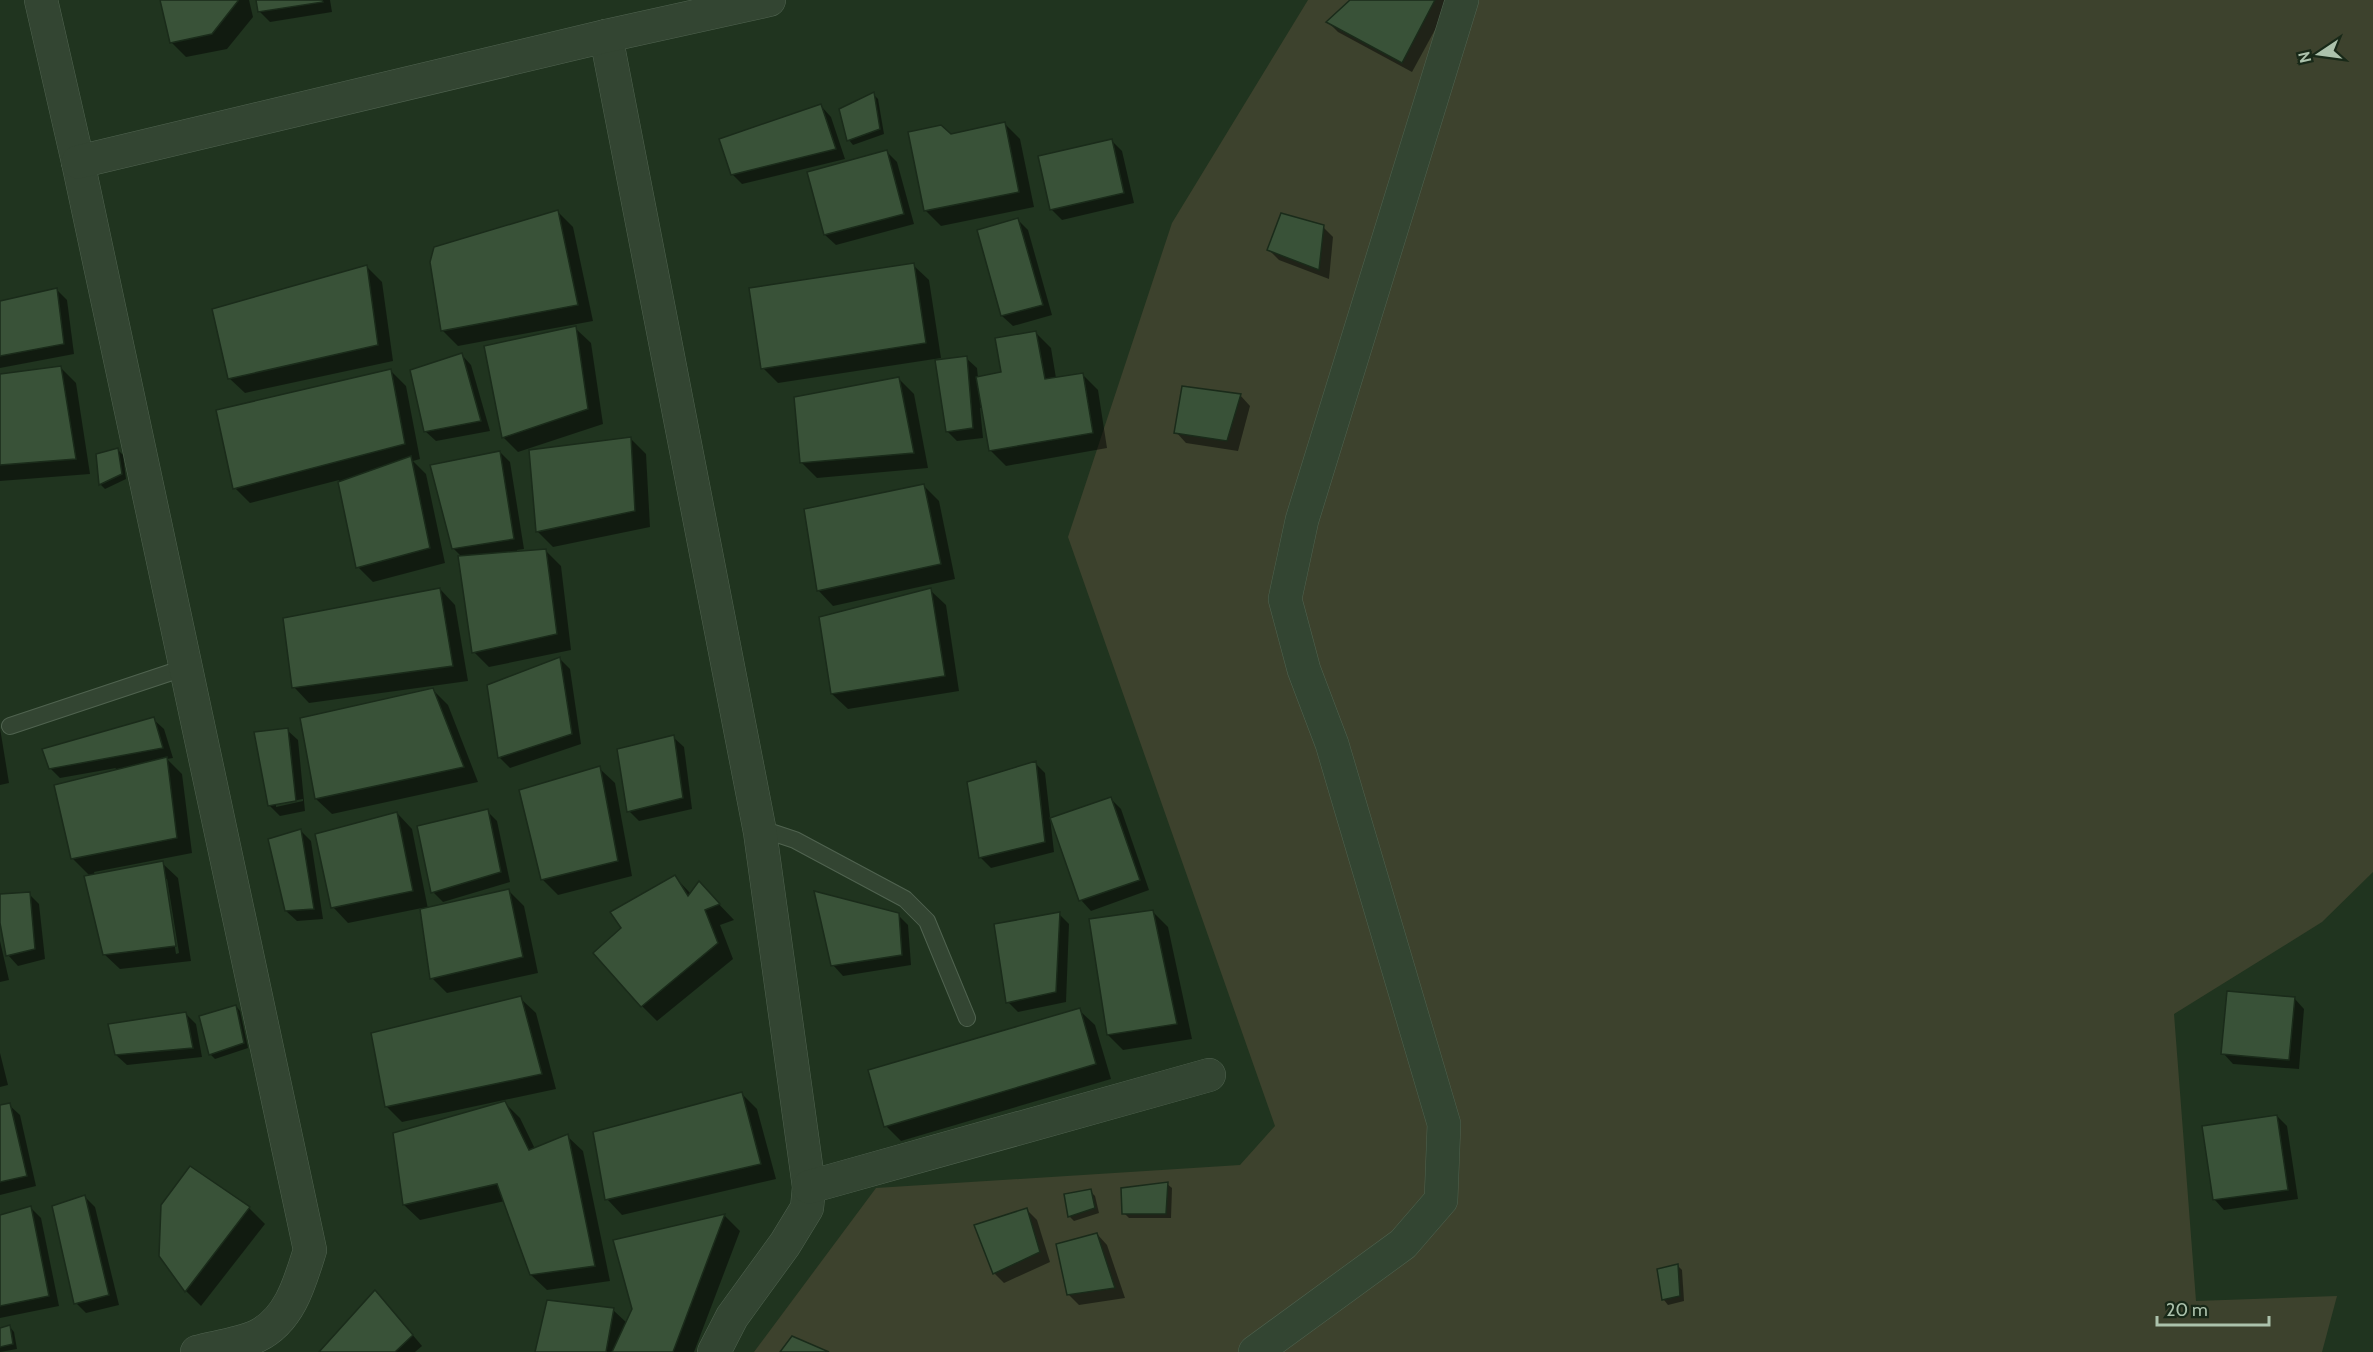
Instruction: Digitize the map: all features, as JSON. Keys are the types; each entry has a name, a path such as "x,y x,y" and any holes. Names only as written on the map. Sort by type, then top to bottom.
{"street":[{"path":"41,0 187,667 310,1250 299,1285 284,1314 257,1336 197,1352"},
{"path":"78,162 606,36 769,0"},
{"path":"1255,1352 1403,1244 1441,1200 1444,1124 1332,744 1304,670 1285,599 1302,520 1462,0"},
{"path":"606,36 760,832 809,1187 807,1208 785,1244 732,1317 714,1352"},
{"path":"809,1187 1209,1075"}],"lane":[{"path":"10,726 187,667"},
{"path":"760,832 774,833 795,840 905,899 927,921 967,1018"}],"green space":[{"path":"1308,0 2373,0 2373,872 2322,922 2174,1014 2196,1301 2337,1296 2322,1352 754,1352 876,1188 1240,1165 1275,1126 1068,537 1172,223"}],"building":[{"path":"160,0 238,1 212,34 170,43"},
{"path":"256,0 322,0 323,2 258,12"},
{"path":"1350,0 1435,0 1402,63 1326,22"},
{"path":"874,92 880,129 847,141 839,109"},
{"path":"821,104 836,149 731,175 719,139"},
{"path":"1005,122 1019,192 924,211 908,132 941,125 951,134"},
{"path":"1112,139 1124,193 1050,210 1038,156"},
{"path":"887,150 904,214 824,235 807,172"},
{"path":"558,210 578,305 441,331 430,262 434,247"},
{"path":"1281,213 1324,225 1319,270 1267,250"},
{"path":"1018,218 1043,305 1001,316 977,230"},
{"path":"914,263 926,343 761,369 749,288"},
{"path":"367,265 378,345 228,379 212,309"},
{"path":"57,288 64,344 0,356 0,301"},
{"path":"576,326 588,409 502,438 484,346"},
{"path":"1036,331 1045,379 1083,373 1093,433 989,451 976,377 1001,372 995,338"},
{"path":"462,353 481,421 424,432 410,370"},
{"path":"967,356 973,428 946,432 935,360"},
{"path":"61,366 76,459 0,465 0,374"},
{"path":"391,369 405,444 233,489 216,410"},
{"path":"899,377 914,453 800,463 794,397"},
{"path":"1182,386 1241,394 1227,441 1174,433"},
{"path":"631,437 635,511 536,532 529,450"},
{"path":"118,448 122,474 99,485 96,454"},
{"path":"500,451 514,539 452,549 430,465"},
{"path":"411,456 430,548 356,568 338,482"},
{"path":"924,484 941,564 817,591 804,509"},
{"path":"546,549 557,634 472,653 458,556"},
{"path":"440,588 453,666 292,688 283,618"},
{"path":"931,588 945,676 831,694 819,617"},
{"path":"560,657 572,734 498,758 487,685"},
{"path":"433,688 464,767 315,799 300,718"},
{"path":"154,717 163,748 49,769 42,749"},
{"path":"288,728 296,801 268,806 254,732"},
{"path":"674,735 683,798 627,812 617,749"},
{"path":"167,757 177,838 71,859 54,785"},
{"path":"1036,761 1045,842 979,858 967,782"},
{"path":"600,766 618,861 541,880 519,790"},
{"path":"1111,797 1140,880 1079,901 1050,818"},
{"path":"488,809 501,872 431,893 417,826"},
{"path":"397,812 413,891 331,908 315,834"},
{"path":"301,829 314,909 285,911 268,839"},
{"path":"163,861 176,946 103,955 84,876"},
{"path":"675,875 688,896 699,881 720,904 705,910 718,943 641,1007 593,953 621,928 610,912"},
{"path":"509,889 523,957 430,979 420,909"},
{"path":"814,891 899,913 902,955 831,966"},
{"path":"30,892 35,949 6,956 0,923 0,894"},
{"path":"1153,910 1177,1024 1107,1035 1089,919"},
{"path":"1060,912 1056,992 1006,1003 994,924"},
{"path":"2227,991 2295,997 2289,1060 2221,1054"},
{"path":"521,996 542,1074 385,1107 371,1033"},
{"path":"236,1005 244,1043 209,1055 199,1016"},
{"path":"1080,1008 1096,1064 884,1127 868,1070"},
{"path":"186,1012 193,1048 115,1055 108,1024"},
{"path":"742,1092 761,1164 605,1200 593,1132"},
{"path":"505,1101 529,1150 568,1134 595,1266 530,1275 497,1184 403,1205 393,1133"},
{"path":"10,1103 27,1176 0,1182 0,1105"},
{"path":"2277,1115 2288,1190 2213,1200 2202,1126"},
{"path":"190,1166 250,1207 185,1292 159,1256 161,1205"},
{"path":"1168,1182 1166,1214 1122,1214 1121,1188"},
{"path":"1091,1189 1095,1208 1068,1217 1064,1194"},
{"path":"85,1195 109,1295 74,1304 52,1206"},
{"path":"31,1206 49,1296 0,1306 0,1215"},
{"path":"1027,1208 1040,1252 993,1274 974,1225"},
{"path":"725,1214 673,1352 612,1352 632,1309 613,1240"},
{"path":"1097,1233 1115,1288 1067,1295 1056,1244"},
{"path":"1678,1264 1680,1296 1662,1300 1657,1269"},
{"path":"375,1290 413,1335 395,1352 319,1352"},
{"path":"547,1300 614,1308 606,1352 535,1352"},
{"path":"10,1325 13,1344 0,1347 0,1328"},
{"path":"792,1336 829,1352 780,1352"}]}
